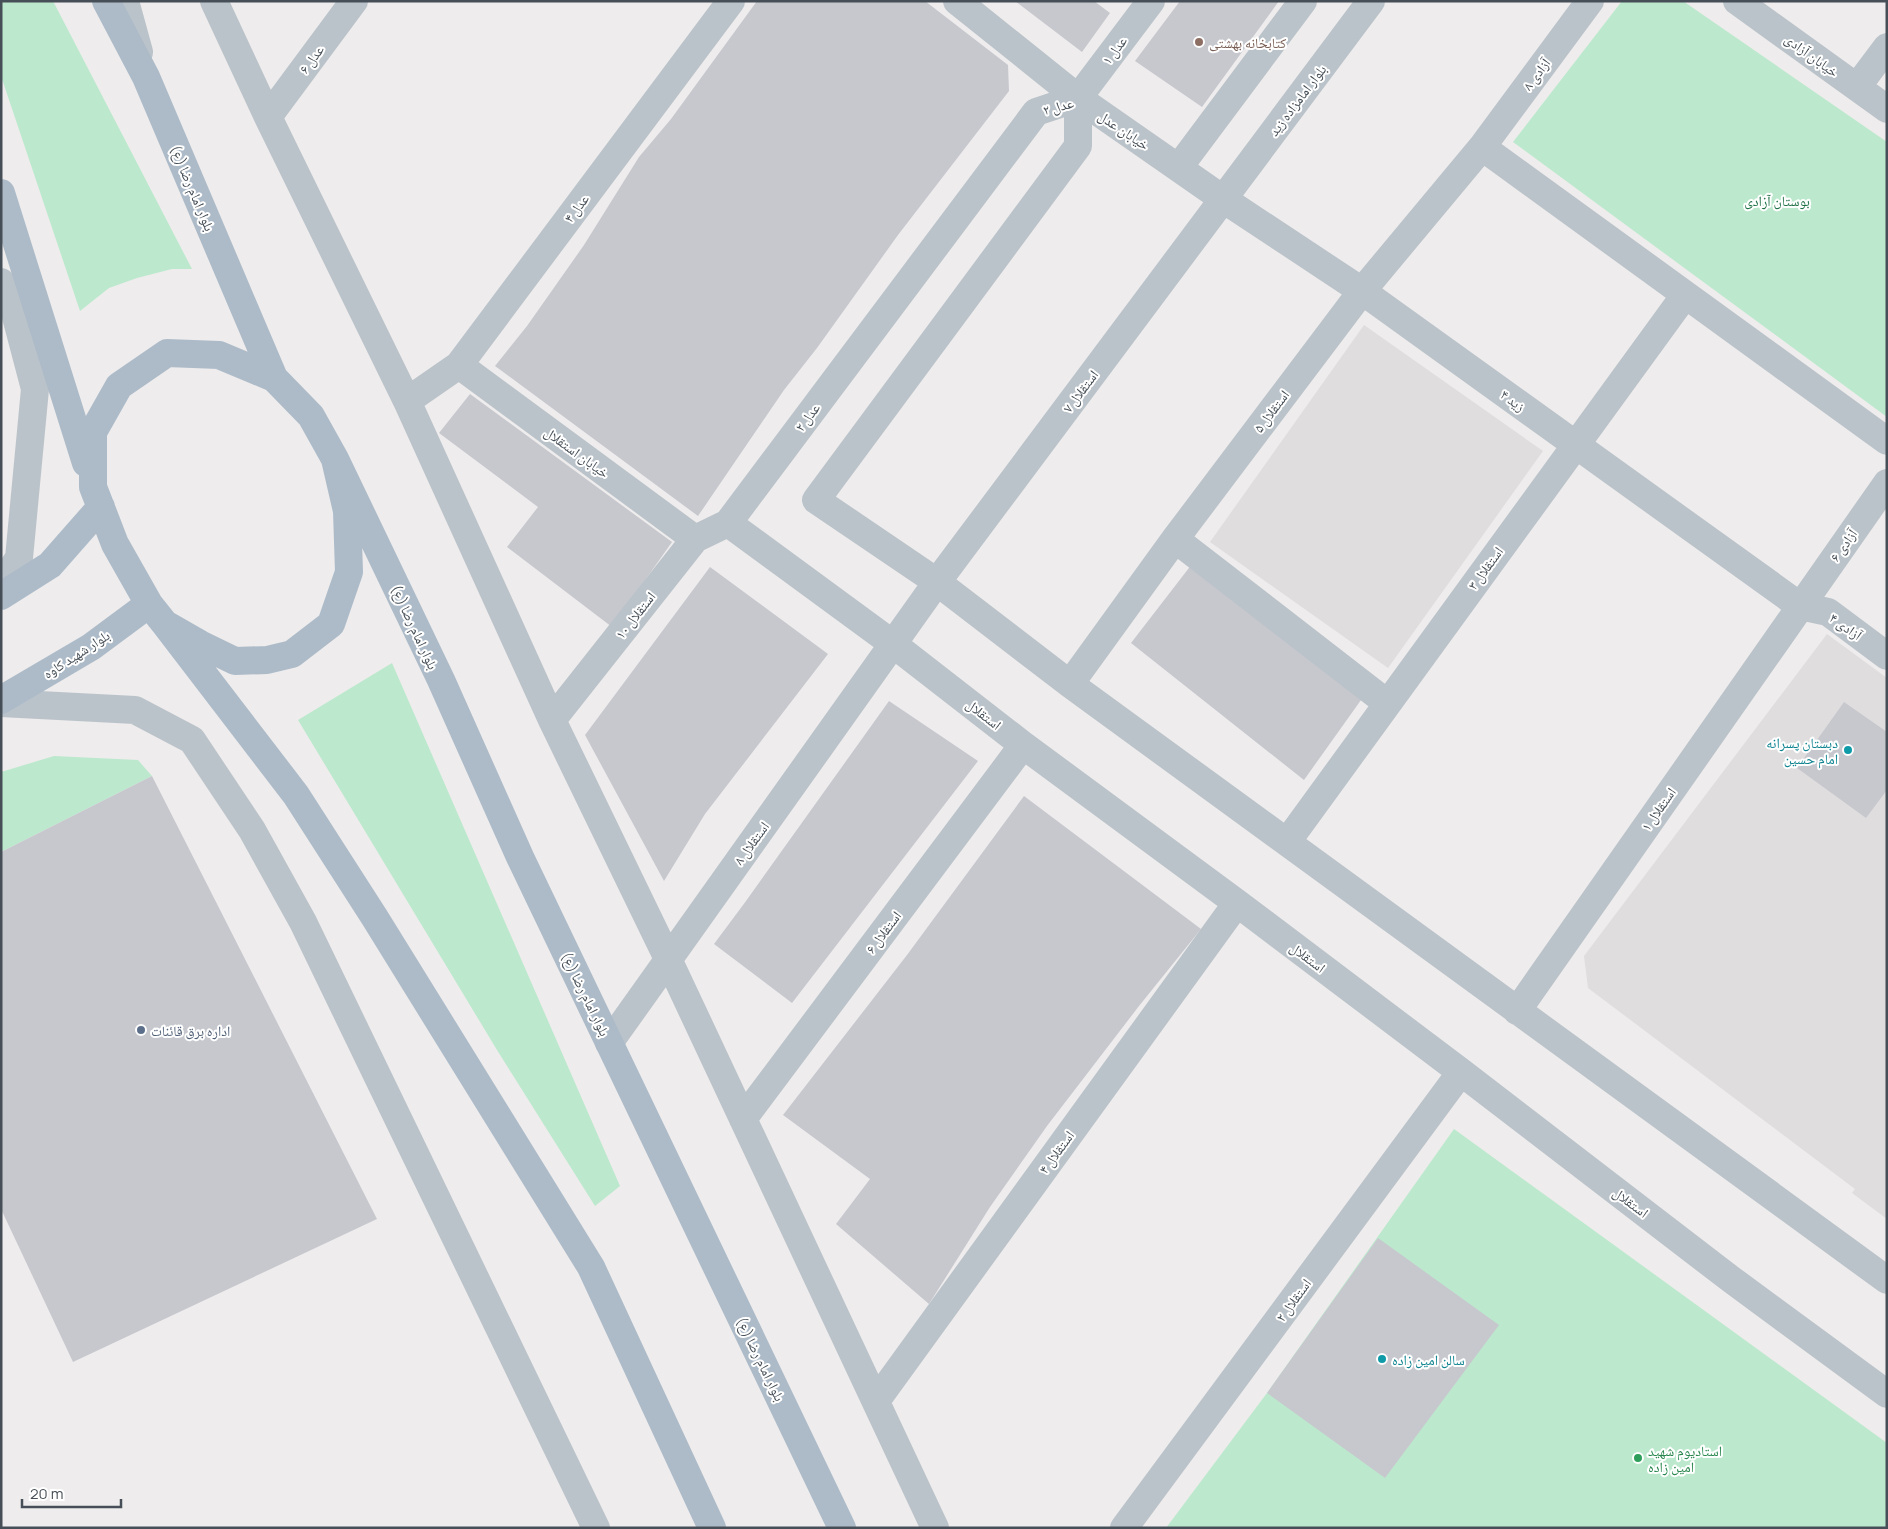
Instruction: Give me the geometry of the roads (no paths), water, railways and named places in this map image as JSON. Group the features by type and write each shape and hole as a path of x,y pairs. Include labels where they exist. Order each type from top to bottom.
{"main road":[{"name":"بلوار امام رضا (ع)","path":"106,1 146,77 274,378"},
{"path":"1,193 97,497 115,544 157,614 296,795 380,926 590,1267 712,1528"},
{"path":"1,596 50,565 97,497 93,432 119,386 167,354 219,355 274,378 311,416 335,458 348,511 349,572 331,624 292,654 266,660 235,661 200,644 157,614"},
{"name":"بلوار امام رضا (ع)","path":"335,458 441,680 520,857 842,1528"},
{"name":"بلوار شهید کاوه","path":"1,702 91,647 157,614"}],"street":[{"path":"125,1 146,77"},
{"path":"214,1 268,117 407,401 552,720 668,959 935,1528"},
{"name":"عدل ۶","path":"268,117 354,1"},
{"name":"عدل ۴","path":"407,401 459,365 731,1"},
{"name":"خیابان عدل","path":"957,1 1078,98 1223,199"},
{"name":"عدل ۱","path":"1078,98 1151,1"},
{"path":"1179,167 1303,1"},
{"name":"بلوار امامزاده زید","path":"1223,199 1371,1"},
{"name":"آزادی ۸","path":"1482,147 1590,1"},
{"name":"خیابان آزادی","path":"1737,1 1887,109"},
{"path":"1857,87 1887,47"},
{"name":"عدل ۲","path":"728,523 1036,112 1078,98 1078,146 816,500 937,582"},
{"path":"1482,147 1887,441"},
{"name":"استقلال ۵","path":"1070,684 1175,539 1362,291 1482,147"},
{"name":"زید ۴","path":"1223,199 1362,291 1800,606"},
{"name":"استقلال ۷","path":"893,644 937,582 1223,199"},
{"path":"1,282 15,313 35,389 19,558 1,585"},
{"name":"استقلال ۳","path":"1287,842 1685,295"},
{"name":"خیابان استقلال","path":"459,365 695,539"},
{"name":"آزادی ۶","path":"1800,606 1887,483"},
{"name":"استقلال ۱۰","path":"552,720 695,539 728,523"},
{"name":"استقلال","path":"728,523 893,644 1024,745 1461,1072 1732,1280 1887,1394"},
{"path":"1175,539 1387,703"},
{"path":"937,582 1070,684 1887,1280"},
{"name":"آزادی ۴","path":"1800,606 1828,612 1887,656"},
{"name":"استقلال ۱","path":"1517,1011 1800,606"},
{"name":"استقلال ۸","path":"609,1043 893,644"},
{"path":"1,702 135,710 192,740 252,830 303,922 596,1528"},
{"name":"استقلال ۶","path":"743,1119 1024,745"},
{"name":"استقلال ۴","path":"876,1401 1237,903"},
{"name":"استقلال ۲","path":"1124,1528 1461,1072"}],"place":[{"name":"کتابخانه بهشتی","path":"1199,42"},
{"name":"دبستان پسرانه امام حسین","path":"1848,750"},
{"name":"اداره برق قائنات","path":"141,1030"},
{"name":"سالن امین زاده","path":"1382,1359"},
{"name":"استادیوم شهید امین زاده","path":"1638,1458"}],"park label":[{"name":"بوستان آزادی","path":"1777,200"}]}
